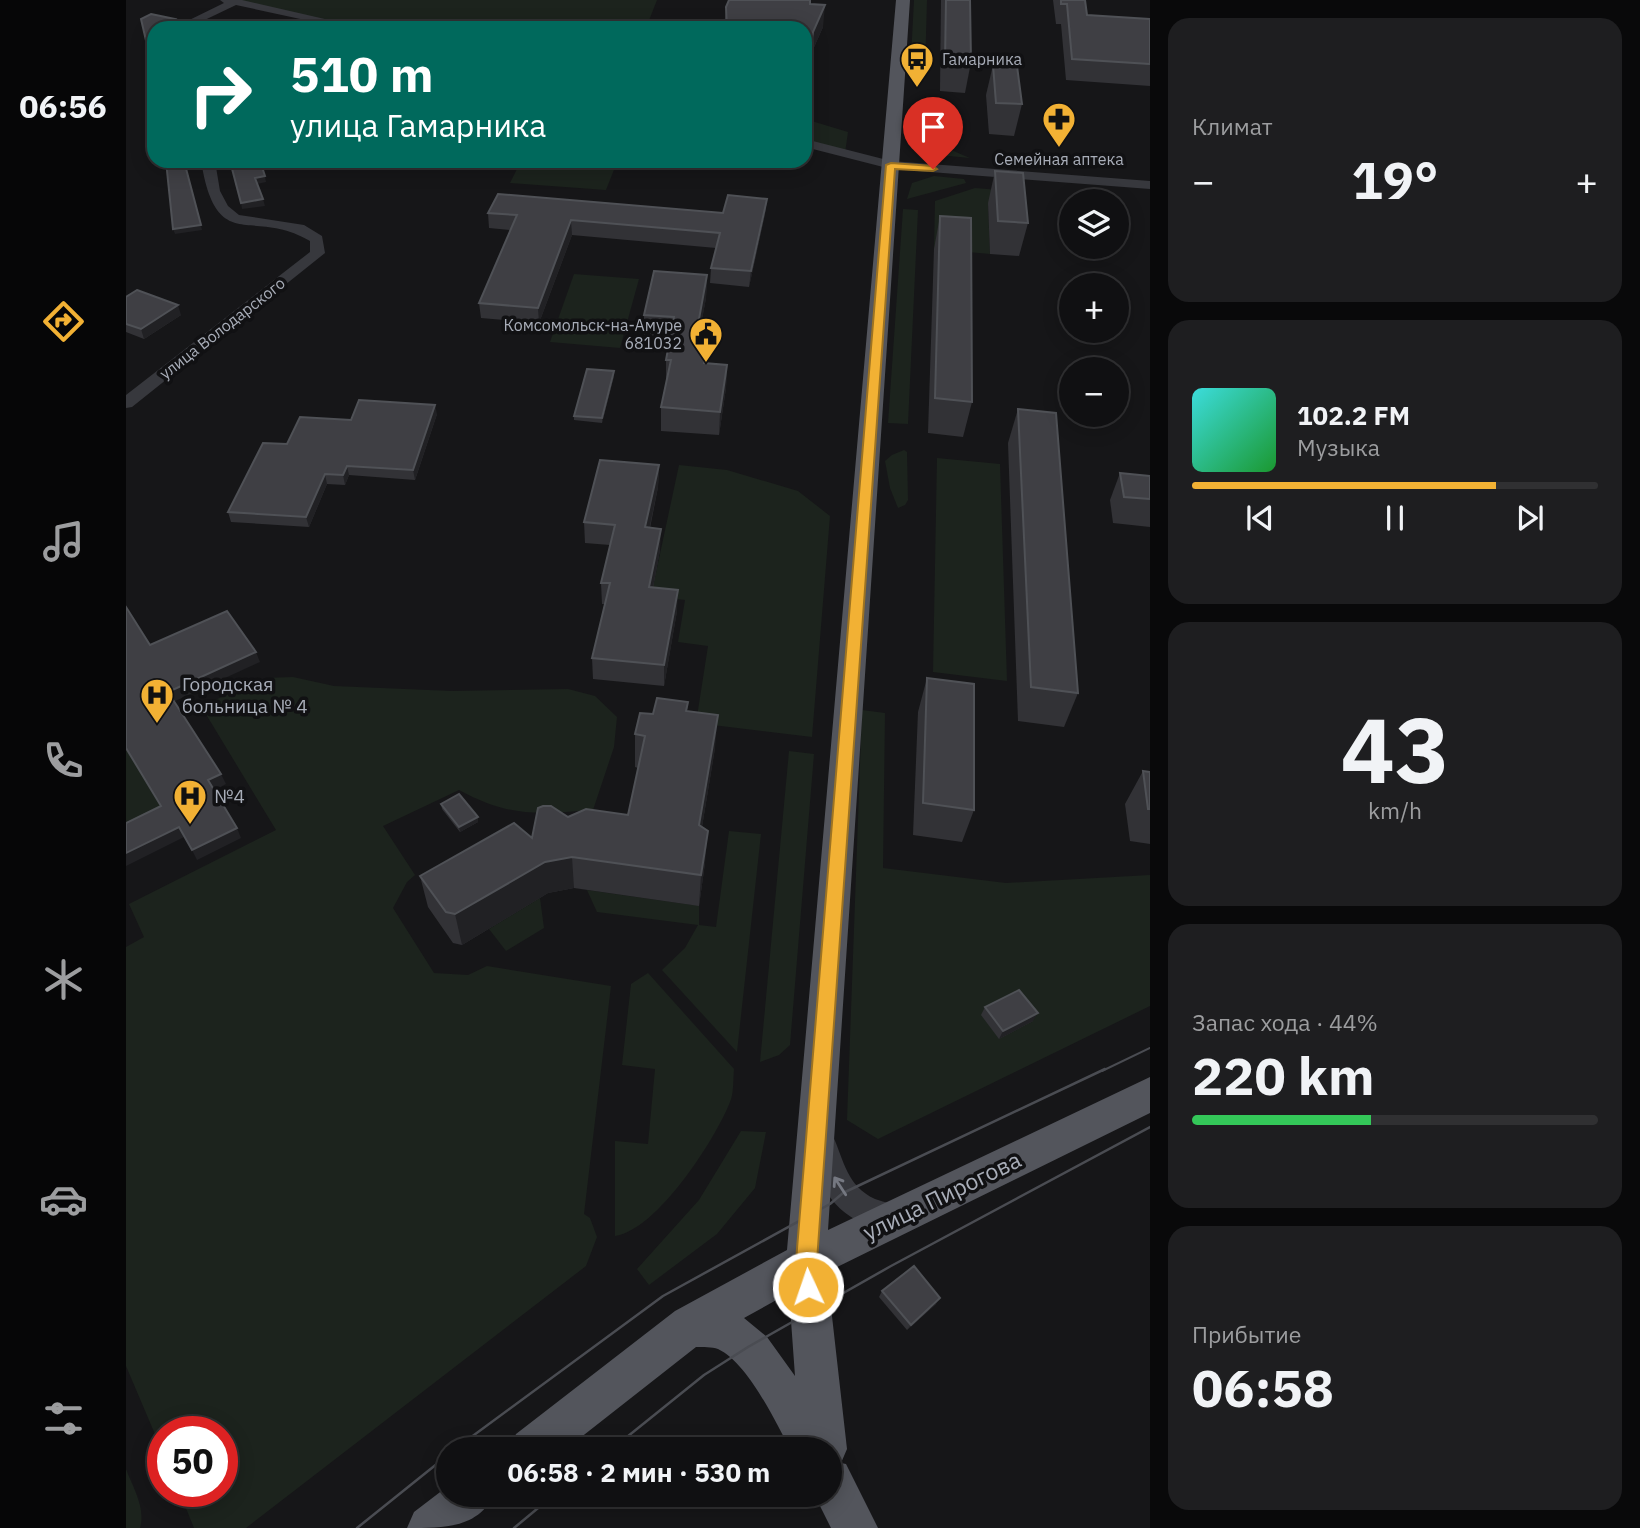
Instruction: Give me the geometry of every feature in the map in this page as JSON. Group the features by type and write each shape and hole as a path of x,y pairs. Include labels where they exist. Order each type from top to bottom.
{"main road":[{"path":"823,1437 806,1261 903,0"},
{"name":"улица Пирогова","path":"546,1437 690,1325 806,1261 1150,1094"},
{"path":"690,1325 727,1331 748,1348 793,1411 807,1437"},
{"path":"430,1528 457,1507"}],"street":[{"path":"192,21 230,1 325,21"},
{"path":"812,145 891,161 1150,185"},
{"path":"891,161 1150,176"},
{"name":"улица Володарского","path":"126,404 318,253 317,239 303,227 237,222 224,213 209,168"},
{"path":"817,1113 827,1164 843,1193 870,1215 896,1219"}],"shaded area":[{"path":"226,0 657,0 649,21 325,21"},
{"path":"914,0 927,0 925,70 911,57"},
{"path":"812,121 848,132 845,153 812,145"},
{"path":"911,132 970,158 928,154 915,147"},
{"path":"518,168 615,168 606,190 510,183"},
{"path":"934,176 964,179 966,183 907,199 912,183"},
{"path":"975,188 1025,192 1027,211 988,203 990,254 934,249 935,201"},
{"path":"903,209 918,210 908,424 888,423"},
{"path":"574,274 639,279 620,348 550,342"},
{"path":"904,450 907,452 908,500 898,508 890,488 885,461"},
{"path":"937,458 1000,464 1007,681 933,672"},
{"path":"679,465 727,470 798,491 830,516 812,737 696,723 708,646 678,642 685,600 651,596"},
{"path":"293,677 334,686 452,691 568,689 595,696 617,717 614,747 593,810 540,813 509,810 459,790 383,826 415,875 407,882 393,908 434,973 468,975 487,966 611,986 584,1214 590,1218 597,1237 586,1266 246,1528 194,1528 185,1507 238,1507 238,1416 147,1416 126,1366 126,947 144,937 129,904 276,830 201,706 266,678"},
{"path":"862,710 885,713 883,868 1006,883 1150,875 1150,1006 878,1139 847,1120"},
{"path":"126,749 165,814 126,836"},
{"path":"789,751 814,754 790,1045 779,1055 760,1062"},
{"path":"729,831 761,834 737,1052 662,970 685,948 698,925 597,912 587,890 693,905 699,901 699,925 716,927"},
{"path":"540,898 544,928 506,951 489,929"},
{"path":"648,973 734,1069 733,1090 712,1138 683,1181 649,1218 631,1230 615,1236 615,1141 648,1144 655,1069 622,1065 631,984"},
{"path":"741,1131 766,1132 755,1188 717,1234 649,1285 637,1269 699,1200"},
{"path":"126,1469 140,1506 140,1528 126,1528"}],"building":[{"path":"729,0 810,0 810,4 825,5 812,39 812,21 727,21 726,7"},
{"path":"946,0 970,0 971,62 945,61"},
{"path":"1061,0 1085,0 1087,15 1150,19 1150,64 1072,59 1067,4 1061,4"},
{"path":"151,14 175,19 147,21 147,45 141,19"},
{"path":"993,65 1017,66 1022,104 996,103"},
{"path":"167,168 186,168 201,225 173,229"},
{"path":"232,168 262,168 265,176 255,178 263,199 241,203"},
{"path":"995,171 1023,173 1028,223 998,221"},
{"path":"498,194 723,213 728,195 767,199 751,271 711,268 720,233 571,220 538,308 479,303 517,215 488,213"},
{"path":"940,216 971,218 972,402 935,398"},
{"path":"654,271 707,275 699,319 711,320 704,363 727,365 720,412 661,407 671,360 666,360 674,317 644,315"},
{"path":"137,290 178,305 141,329 126,324 126,297"},
{"path":"587,369 614,371 602,418 574,416"},
{"path":"359,400 435,405 413,470 347,466 343,475 325,474 306,517 228,512 263,443 287,444 300,417 351,420"},
{"path":"1018,409 1056,413 1078,693 1031,687"},
{"path":"600,460 659,465 645,527 661,529 649,587 678,590 664,665 592,658 610,583 601,583 615,525 584,522"},
{"path":"1120,473 1150,476 1150,499 1124,497"},
{"name":"Городская больница № 4","path":"126,607 150,645 227,611 256,652 168,692 221,774 208,780 237,828 192,850 179,827 126,853 126,823 161,806 126,748"},
{"path":"927,678 974,684 974,810 923,803"},
{"path":"657,698 688,702 686,711 718,715 699,825 708,831 701,875 572,857 545,862 455,914 446,912 420,876 514,823 532,838 538,808 551,806 568,817 586,809 628,815 645,736 635,734 640,713 653,714"},
{"path":"1143,771 1150,772 1150,809 1148,809"},
{"path":"459,794 478,817 459,827 441,804"},
{"path":"1019,990 1038,1013 1003,1031 985,1007"},
{"path":"914,1266 940,1298 911,1325 882,1291"}],"tram line":[{"path":"1102,1071 1150,1048"},
{"path":"471,1437 663,1296 830,1204 843,1193 1105,1069"},
{"path":"627,1437 704,1375 748,1347 891,1266 1150,1127"},
{"path":"357,1528 436,1465"},
{"path":"514,1528 539,1507"}],"place":[{"name":"Гамарника","path":"917,89"},
{"name":"Семейная аптека","path":"1059,149"},
{"name":"Комсомольск-на-Амуре 681032","path":"706,364"},
{"name":"Городская больница № 4","path":"157,725"},
{"name":"№4","path":"190,826"}],"route":[{"path":"808,1287 806,1261 818,1096 891,165 933,169"}]}
